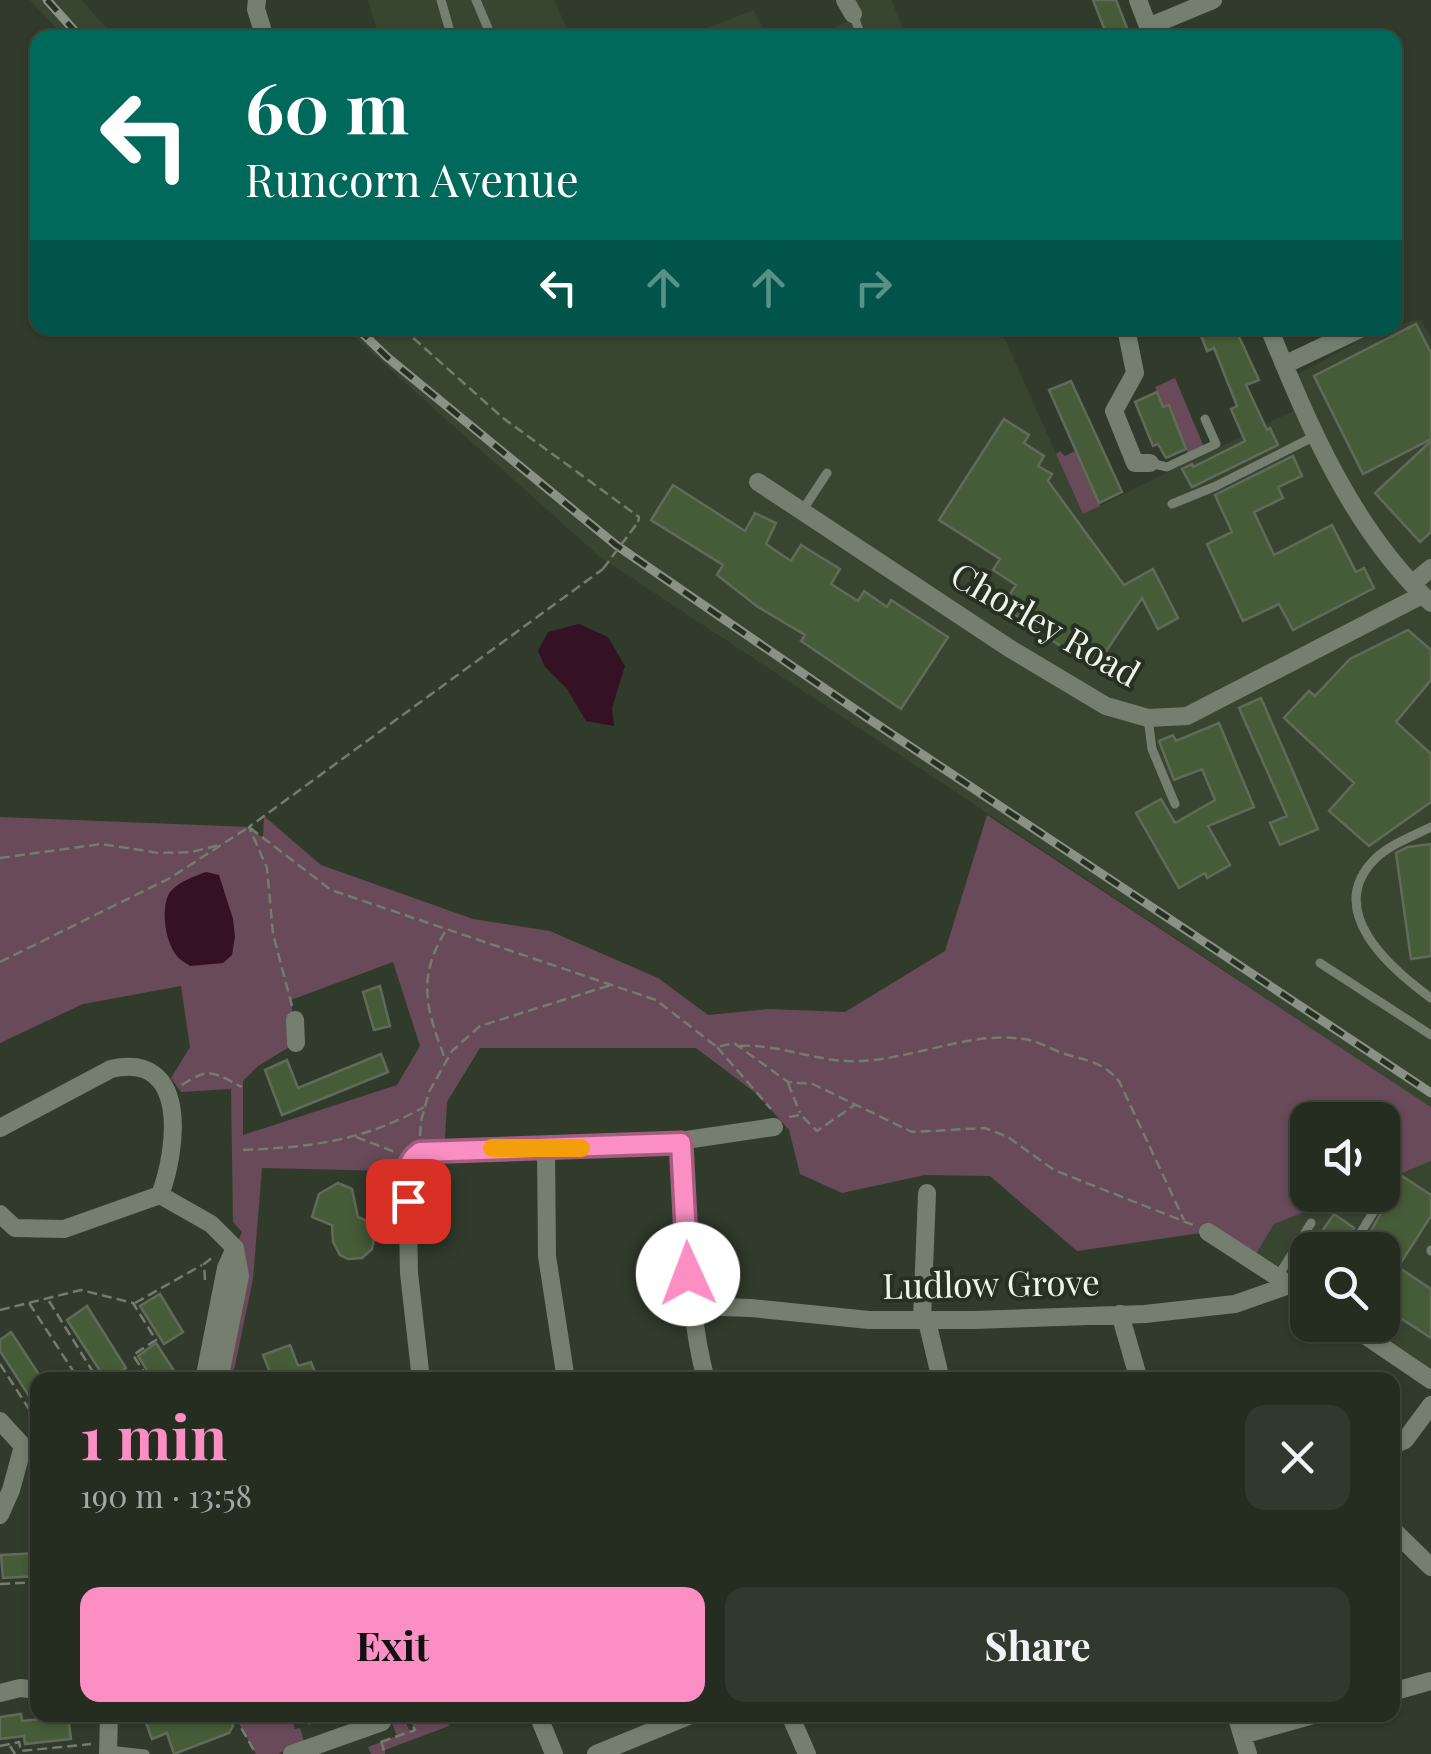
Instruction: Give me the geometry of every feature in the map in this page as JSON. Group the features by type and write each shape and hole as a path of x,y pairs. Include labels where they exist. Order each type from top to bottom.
{"street":[{"path":"257,0 263,30"},
{"path":"1138,0 1149,30"},
{"path":"1154,30 1213,0"},
{"path":"1128,335 1136,373 1114,412 1136,467"},
{"path":"1272,335 1315,436 1350,502 1422,594"},
{"path":"1287,371 1350,335"},
{"name":"Chorley Road","path":"758,482 1008,648 1106,706 1148,718 1187,716 1422,594 1431,568"},
{"path":"295,1020 296,1043"},
{"path":"0,1128 111,1069 126,1065 144,1069 166,1090 176,1137 160,1195"},
{"path":"421,1372 409,1273 407,1168 415,1156 681,1143 775,1119"},
{"path":"681,1143 692,1306 704,1372"},
{"path":"546,1149 546,1256 565,1372"},
{"path":"926,1192 924,1321 939,1372"},
{"path":"0,1214 7,1234 64,1229 160,1195 210,1224 235,1248 240,1276 221,1372"},
{"path":"1208,1232 1290,1286"},
{"path":"206,1372 226,1268 235,1248"},
{"name":"Ludlow Grove","path":"692,1306 869,1320 1120,1314 1235,1304 1283,1281"},
{"path":"1120,1314 1137,1372"},
{"path":"1375,1342 1431,1380"},
{"path":"1400,1442 1431,1405"},
{"path":"0,1421 30,1448 0,1515"},
{"path":"1400,1537 1431,1566"},
{"path":"1400,1690 1431,1681"},
{"path":"0,1693 30,1689"},
{"path":"108,1749 109,1722"},
{"path":"541,1722 554,1754"},
{"path":"596,1754 673,1722"},
{"path":"793,1722 807,1754"},
{"path":"1238,1722 1248,1754"},
{"path":"1242,1735 1288,1722"},
{"path":"292,1754 382,1729"}],"lane":[{"path":"441,0 449,30"},
{"path":"476,0 489,30"},
{"path":"1136,467 1167,467 1216,444 1206,419"},
{"path":"1172,504 1315,436"},
{"path":"802,511 828,473"},
{"path":"1148,718 1152,749 1175,804"},
{"path":"1431,827 1374,860 1363,877 1358,910 1361,926 1372,946 1431,998"},
{"path":"1320,963 1431,1035"},
{"path":"1283,1281 1311,1224"},
{"path":"108,1749 145,1754"}],"path":[{"path":"0,962 170,878 249,827 603,569 638,522 639,517 504,418 410,335"},
{"path":"249,827 332,890 656,1000 717,1047 775,1119 801,1115"},
{"path":"249,827 266,868 273,934 295,1020"},
{"path":"0,858 10,860 102,844 159,852 191,852 221,845"},
{"path":"446,930 428,963 426,987 431,1023 446,1061"},
{"path":"356,1136 415,1156 429,1092 452,1051 480,1026 613,984"},
{"path":"738,1046 760,1045 848,1062 992,1039 1030,1040 1106,1066 1119,1081 1186,1222"},
{"path":"717,1047 734,1043 788,1082 813,1084 912,1132 985,1128 1008,1137 1054,1170 1208,1232"},
{"path":"166,1090 202,1072 211,1072 242,1088"},
{"path":"788,1082 801,1115 817,1131 857,1103"},
{"path":"244,1150 302,1148 356,1136 388,1127 425,1106"},
{"path":"0,1310 81,1290 134,1303 204,1264"},
{"path":"47,1298 93,1372"},
{"path":"29,1303 74,1372"},
{"path":"134,1303 156,1340 133,1355 144,1372"},
{"path":"0,1364 30,1411"},
{"path":"0,1584 30,1582"},
{"path":"238,1722 256,1754"},
{"path":"382,1729 415,1730 412,1724 418,1722"},
{"path":"0,1746 19,1742 21,1751 40,1752 108,1749"},
{"path":"9,1744 15,1754"}],"shaded area":[{"path":"30,0 81,0 109,30 58,30"},
{"path":"368,0 554,0 568,30 377,30"},
{"path":"852,0 891,0 904,30 829,30 859,16"},
{"path":"754,10 763,30 702,30"},
{"path":"1420,319 1431,337 1431,1107 599,556 352,335 1003,335 1083,514 1301,407 1290,378 1370,335 1402,335 1402,324"},
{"path":"1175,378 1204,447 1188,454 1167,415 1173,412 1170,405 1163,407 1155,387"},
{"path":"1077,450 1100,506 1083,514 1056,454 1060,451 1065,456"},
{"path":"579,624 608,637 625,666 612,708 614,726 586,721 567,689 545,667 538,651 548,632"},
{"path":"987,815 1431,1107 1431,1161 1400,1174 1400,1102 1290,1102 1290,1212 1304,1212 1274,1224 1252,1261 1208,1232 1077,1251 990,1176 925,1175 842,1193 800,1174 789,1130 757,1094 696,1048 480,1048 447,1102 445,1139 415,1148 391,1171 262,1168 253,1279 234,1372 220,1372 235,1248 242,1232 233,1222 231,1089 181,1092 171,1078 190,1047 181,986 83,1004 0,1043 0,817 249,827 263,838 264,816 321,865 473,919 550,931 658,978 708,1015 769,1009 845,1012 945,951","holes":["393,962 420,1046 397,1085 243,1135 243,1081 258,1066 296,1043 291,1000"]},
{"path":"206,872 219,875 233,919 232,955 223,963 190,966 178,957 169,942 165,907 173,888"},
{"path":"1431,1161 1431,1380 1375,1342 1400,1342 1400,1232 1290,1232 1290,1286 1252,1261 1274,1224 1304,1212 1400,1212 1400,1174"},
{"path":"238,1722 292,1722 295,1729 300,1728 304,1741 278,1754 256,1754"},
{"path":"392,1722 406,1722 410,1732 414,1730 412,1724 418,1722 448,1722 449,1726 385,1750 385,1754 371,1754 368,1747 397,1736"}],"building":[{"path":"1093,0 1116,0 1128,30 1105,30"},
{"path":"1416,324 1431,353 1431,439 1363,474 1314,376 1394,335 1402,335 1402,331"},
{"path":"1201,335 1238,335 1259,380 1246,385 1278,445 1192,487 1182,469 1245,441 1231,409 1237,406 1214,348 1207,351"},
{"path":"1071,381 1122,492 1099,503 1049,390"},
{"path":"1157,392 1163,407 1169,405 1186,449 1166,458 1158,444 1153,446 1135,402"},
{"path":"1004,419 1029,435 1024,443 1044,456 1038,466 1052,474 1048,481 1124,585 1153,569 1178,618 1158,629 1142,598 1094,669 1002,606 1016,585 993,570 1000,559 939,520"},
{"path":"1431,441 1431,532 1420,542 1375,493"},
{"path":"1293,456 1302,476 1278,487 1283,498 1254,512 1274,555 1332,525 1356,572 1364,568 1374,588 1293,630 1279,604 1243,621 1207,544 1232,532 1215,495"},
{"path":"673,485 745,531 755,513 776,523 766,544 791,561 801,545 840,569 831,584 858,601 864,591 887,607 891,600 948,637 901,709 801,641 805,635 758,607 717,575 723,565 651,520"},
{"path":"1408,630 1431,650 1431,680 1396,722 1431,754 1431,802 1369,846 1329,811 1354,783 1284,718 1309,691 1315,696 1350,659"},
{"path":"1261,698 1318,829 1280,845 1270,823 1287,816 1239,708"},
{"path":"1219,723 1254,807 1208,826 1230,865 1179,888 1136,813 1161,799 1175,823 1215,800 1202,769 1174,780 1159,741 1173,735 1176,741"},
{"path":"1431,844 1431,956 1411,959 1396,853"},
{"path":"380,986 390,1026 374,1030 363,992"},
{"path":"381,1054 388,1072 282,1115 265,1070 287,1060 298,1088"},
{"path":"1402,1176 1431,1195 1431,1216 1400,1264 1400,1232 1370,1232 1382,1212 1400,1212"},
{"path":"338,1183 352,1189 358,1217 365,1220 375,1235 372,1249 362,1258 340,1255 333,1242 332,1225 312,1217 319,1194"},
{"path":"1334,1214 1354,1228 1352,1232 1322,1232"},
{"path":"1400,1268 1431,1289 1431,1338 1400,1318"},
{"path":"160,1294 183,1332 164,1344 140,1306"},
{"path":"87,1306 126,1368 101,1372 67,1320"},
{"path":"11,1332 37,1372 30,1372 30,1398 0,1351 0,1340"},
{"path":"156,1343 175,1372 148,1372 138,1356"},
{"path":"290,1345 298,1366 311,1362 315,1372 270,1372 263,1355"},
{"path":"30,1553 30,1576 3,1578 1,1555"},
{"path":"21,1714 22,1721 69,1722 71,1739 25,1744 24,1736 0,1739 0,1717"},
{"path":"146,1722 232,1722 233,1726 229,1733 174,1754 167,1733 152,1739"}],"railway":[{"path":"47,0 74,30"},
{"path":"364,335 616,545 869,719 1431,1093"}],"slow traffic":[{"path":"492,1148 581,1148"}],"route":[{"path":"408,1201 407,1168 410,1159 420,1152 681,1143 688,1274"}]}
